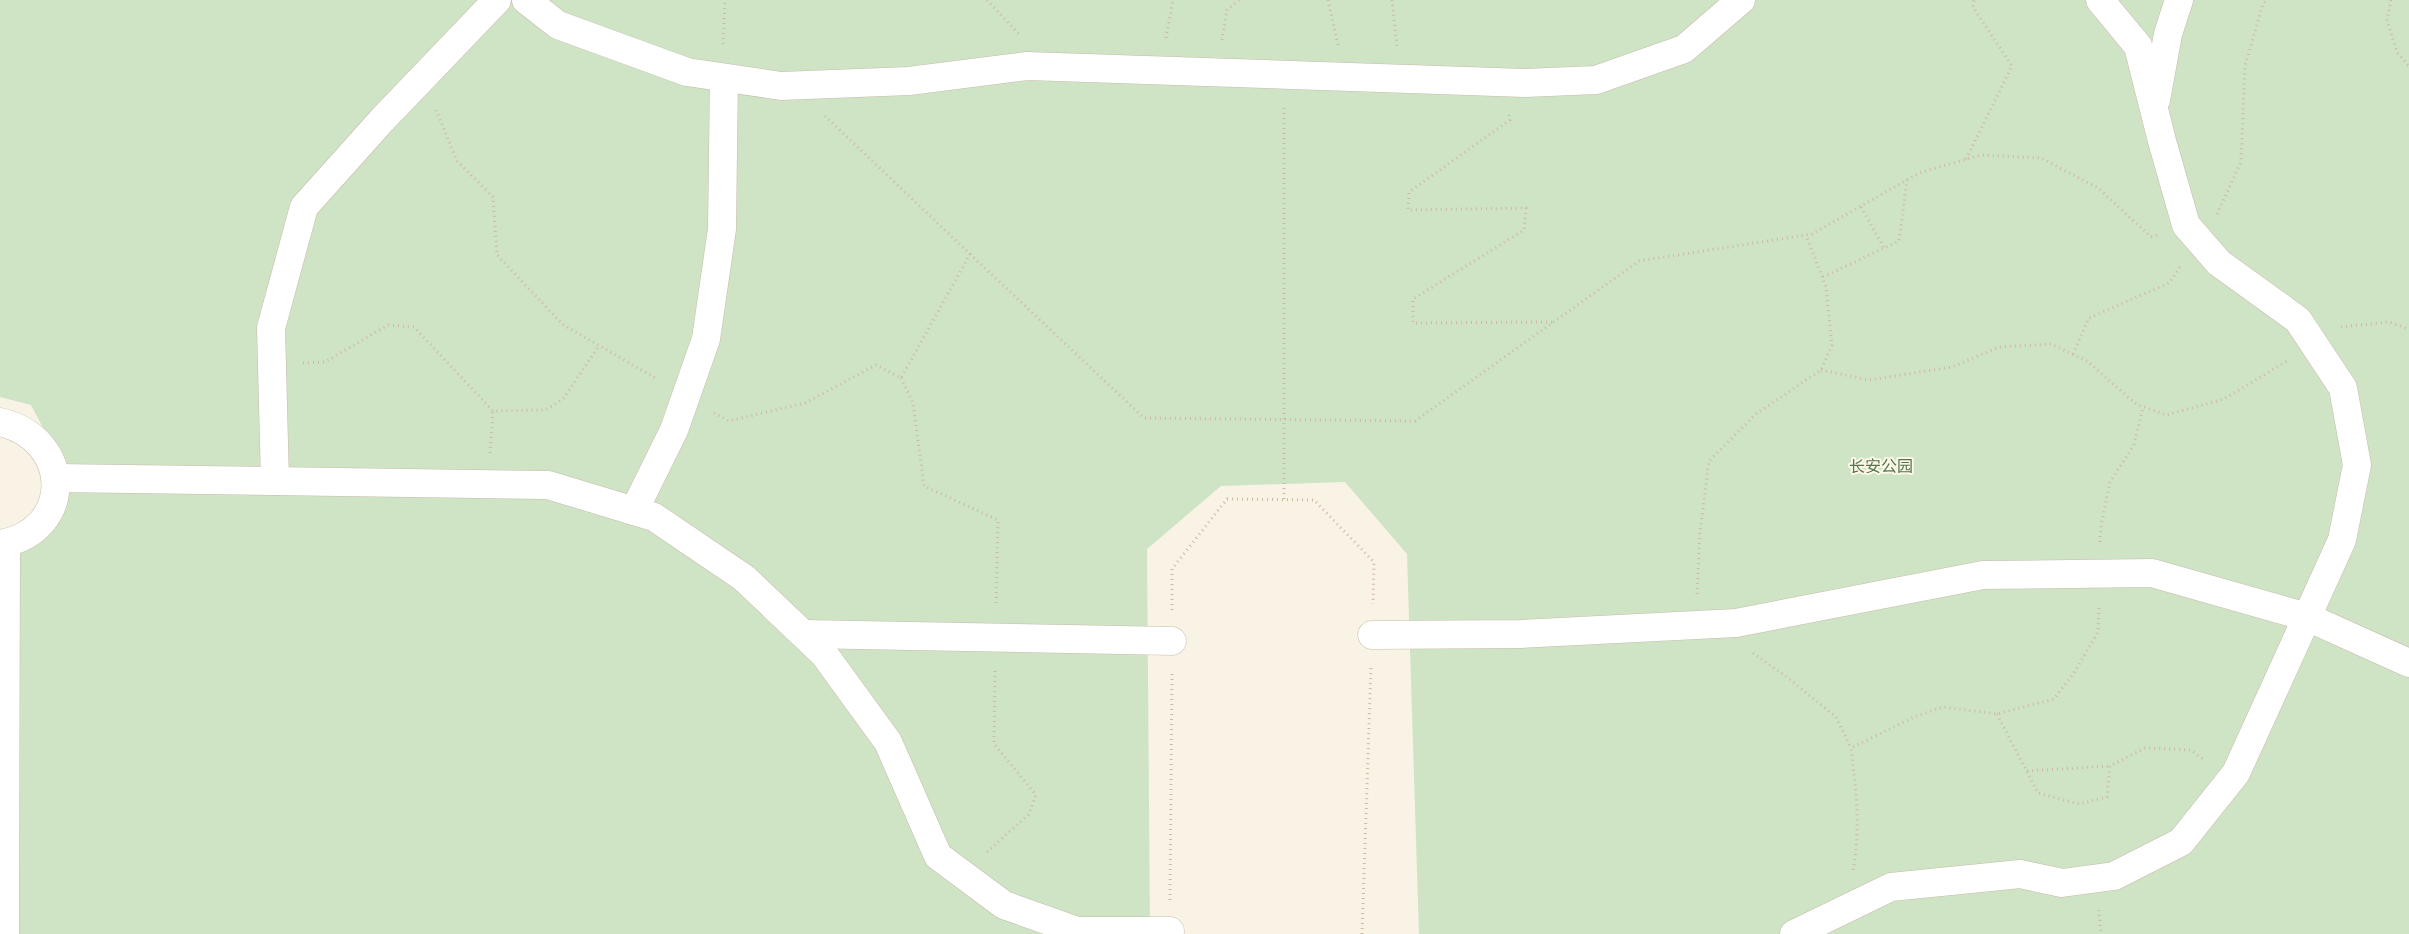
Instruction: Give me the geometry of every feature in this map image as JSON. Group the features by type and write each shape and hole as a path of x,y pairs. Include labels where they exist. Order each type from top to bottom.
{"lane":[{"path":"275,481 271,328 304,207 382,120 497,0"},
{"path":"526,0 558,25 687,72 793,86 909,81 1027,66 1505,82 1596,80 1684,49 1741,0"},
{"path":"1794,934 1892,887 2020,874 2062,883 2114,876 2181,842 2236,774 2342,540 2357,465 2343,388 2298,320 2219,264 2193,232 2154,111 2138,46 2100,0"},
{"path":"2154,111 2168,34 2179,0"},
{"path":"634,512 674,430 706,340 722,229 724,78"},
{"path":"0,422 21,428 38,440 50,458 56,478 54,499 46,517 33,531 16,541 3,544 2,837 5,934"},
{"path":"56,478 548,485 654,517 744,578 824,654 888,742 938,856 1004,905 1077,931 1170,931"},
{"path":"1372,636 1521,634 1736,623 1983,575 2152,574 2307,617 2409,664"},
{"path":"804,634 1172,641"}],"path":[{"path":"724,78 723,16 725,0"},
{"path":"1159,70 1173,0"},
{"path":"1216,73 1227,10 1239,0"},
{"path":"1328,0 1337,34 1340,77"},
{"path":"1392,0 1399,79"},
{"path":"1966,159 2012,66 1973,7 1974,0"},
{"path":"2073,354 2089,318 2169,283 2193,232 2217,214 2241,162 2246,66 2264,4 2267,0"},
{"path":"2391,0 2386,20 2397,52 2409,67"},
{"path":"1284,74 1284,500"},
{"path":"1505,82 1510,120 1410,192 1408,210 1526,208 1524,230 1413,299 1413,322 1554,322"},
{"path":"970,254 1144,418 1415,421 1639,261 1806,235 1861,207 1919,173 1981,155 2041,158 2098,188 2151,237 2193,232"},
{"path":"1823,278 1899,241 1907,180"},
{"path":"1861,207 1884,248"},
{"path":"1806,235 1826,287 1832,345 1821,370 1756,414 1709,460 1700,532 1704,625 1788,678 1836,717 1851,748 1858,804 1858,845 1849,889 1841,911"},
{"path":"1821,370 1869,380 1952,367 1999,347 2051,344 2087,360 2136,404 2166,415 2224,399 2342,326 2389,322 2409,329"},
{"path":"272,364 324,362 388,326 414,327 493,411 545,410 563,399 599,346"},
{"path":"1851,748 1914,717 1944,707 1997,714 2054,699 2074,673 2098,632 2100,526 2110,482 2134,445 2143,407"},
{"path":"487,484 493,411"},
{"path":"1170,931 1172,569 1227,499 1314,500 1374,562 1362,934"},
{"path":"1997,714 2038,793 2079,804 2107,798 2110,766"},
{"path":"2027,770 2110,766 2145,748 2190,750 2231,780"}],"green space":[{"name":"长安公园","path":"0,0 2409,0 2409,934 1419,934 1407,554 1345,482 1221,486 1147,549 1150,934 3,934 1,551 51,504 52,445 31,405 0,397"}]}
